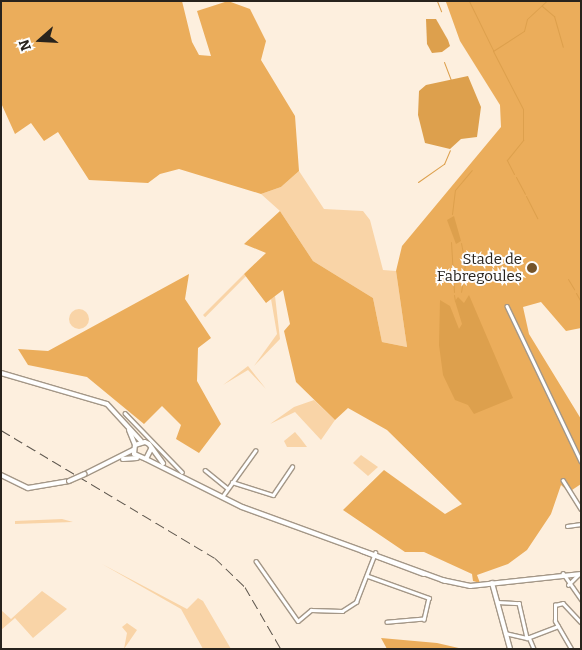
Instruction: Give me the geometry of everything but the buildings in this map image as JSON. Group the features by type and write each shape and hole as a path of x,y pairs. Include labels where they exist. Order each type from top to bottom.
{"main road":[{"path":"1,373 100,401 125,421 142,442 150,447 166,466"},
{"path":"125,421 137,458"},
{"path":"1,475 28,488 69,481 121,459 142,442"},
{"path":"146,459 150,447"},
{"path":"121,459 146,459 166,466 221,498 444,580 470,586 544,574 580,574"},
{"path":"492,583 510,649"}],"street":[{"path":"507,306 581,461"},
{"path":"125,413 154,440 182,472"},
{"path":"150,447 154,440"},
{"path":"221,498 255,451"},
{"path":"232,482 273,495 292,467"},
{"path":"205,470 228,488"},
{"path":"563,480 581,509"},
{"path":"566,526 581,524"},
{"path":"256,561 298,621 312,610 348,608 360,596 374,555"},
{"path":"563,573 568,585 581,599"},
{"path":"568,585 580,574"},
{"path":"367,576 428,598 424,619 387,622"},
{"path":"497,602 519,603 528,637 534,649"},
{"path":"570,649 558,626 554,610 560,603 581,622"},
{"path":"505,633 528,637 558,626"}],"shaded area":[{"path":"1,1 182,1 192,42 199,55 211,56 197,11 228,1 250,9 266,41 261,60 295,116 299,171 281,187 261,194 179,169 160,174 148,183 89,180 58,132 44,141 31,123 15,134 1,103"},
{"path":"581,1 581,328 566,331 541,302 523,307 529,334 581,419 581,484 569,492 561,485 551,514 527,550 508,564 477,575 480,583 473,581 472,574 424,552 405,552 343,510 384,470 445,514 462,504 387,430 348,408 335,420 296,382 284,331 290,324 283,290 266,303 244,274 266,253 244,244 280,211 313,261 373,298 382,342 407,347 396,271 402,246 501,127 500,105 460,41 446,2"},
{"path":"426,19 436,19 448,40 450,46 442,52 432,53 427,44"},
{"path":"468,76 481,107 477,137 461,139 450,149 425,143 418,115 419,91 426,85"},
{"path":"299,171 324,209 363,211 370,220 383,270 396,271 407,347 382,342 373,298 313,261 280,211 261,194 281,187"},
{"path":"454,216 461,241 456,244 447,220"},
{"path":"189,274 185,299 211,338 198,348 197,381 221,424 199,453 176,439 181,425 162,406 144,424 87,377 28,365 18,349 48,351"},
{"path":"244,274 246,276 205,317 203,315"},
{"path":"469,295 513,398 474,414 468,405 455,400 443,375 439,345 440,300 450,306 459,329 462,324 455,301 458,297 464,303"},
{"path":"275,296 280,339 254,366 277,334 271,299"},
{"path":"79,309 86,312 89,319 86,326 79,329 72,326 69,319 72,312"},
{"path":"248,366 266,389 248,370 223,385"},
{"path":"314,400 335,420 321,440 295,412 270,424 294,407"},
{"path":"295,432 307,447 287,447 284,441"},
{"path":"361,455 378,467 368,476 353,463"},
{"path":"62,519 73,522 15,524 15,521"},
{"path":"102,564 187,609 198,598 203,601 231,649 203,649 181,609"},
{"path":"42,591 67,609 33,638 15,618 1,630 1,610 11,619"},
{"path":"127,623 137,630 124,649 127,633 122,627"},
{"path":"381,638 437,643 463,649 387,649"}],"waterway":[{"path":"437,1 441,11"},
{"path":"469,1 493,50"},
{"path":"514,174 507,160 523,140 523,109 493,51 524,31 527,19 546,1"},
{"path":"542,6 554,16 563,47"},
{"path":"444,62 451,80"},
{"path":"418,182 444,164 450,150"},
{"path":"452,214 455,190 472,170"},
{"path":"516,177 525,194"},
{"path":"526,196 537,218"},
{"path":"451,242 454,292"},
{"path":"461,243 465,264 461,292"},
{"path":"568,279 574,289"},
{"path":"576,293 581,302"},
{"path":"454,295 455,301"}],"railway":[{"path":"1,430 215,558 245,587 281,649"}],"place":[{"name":"Stade de Fabregoules","path":"532,268"}]}
